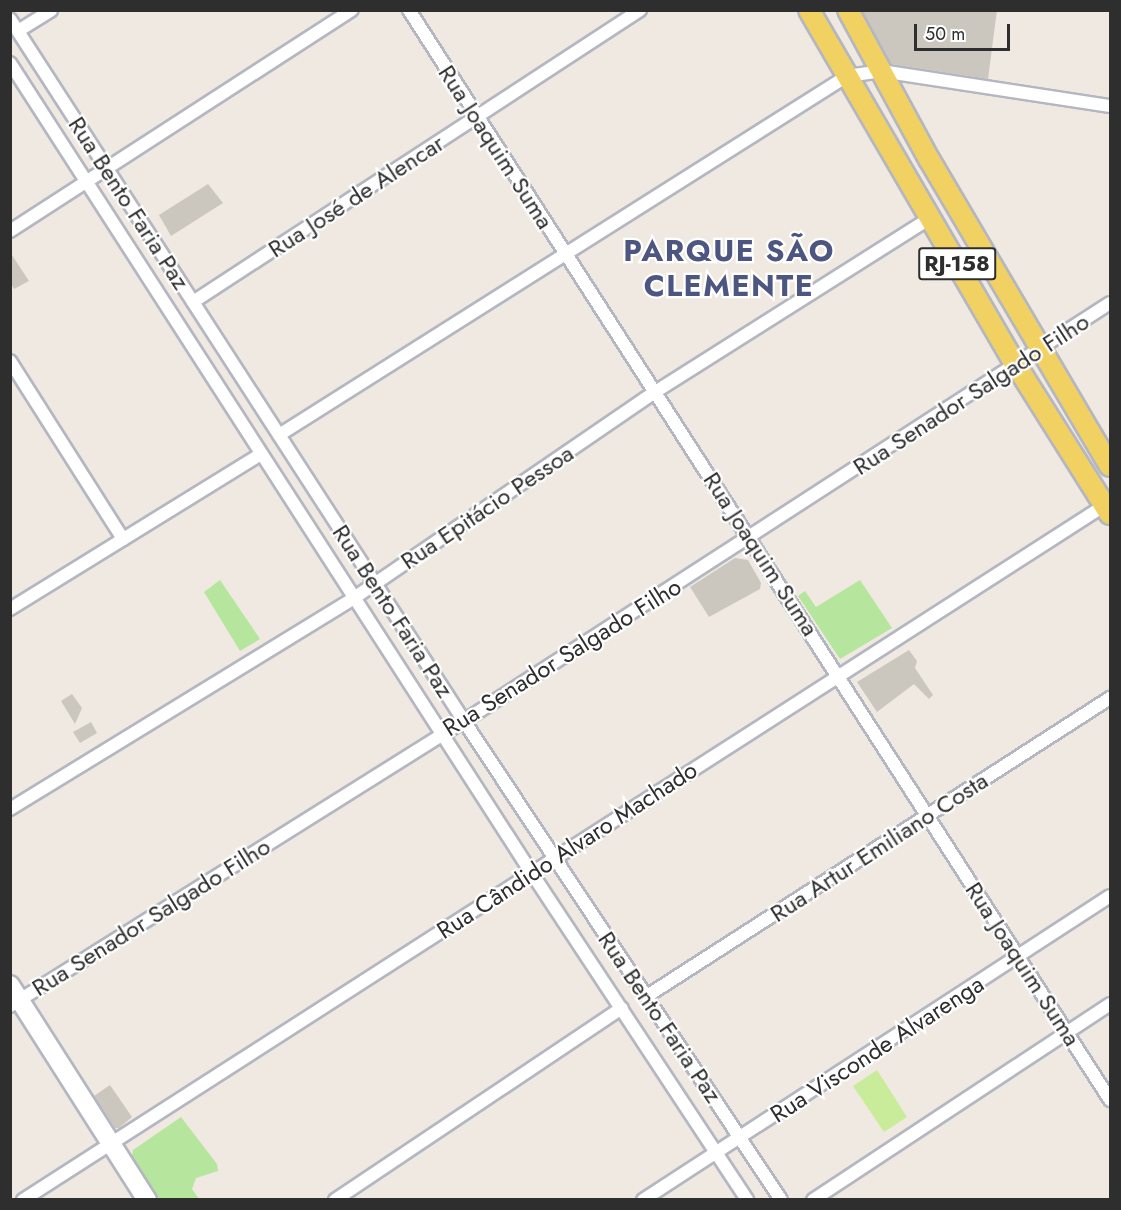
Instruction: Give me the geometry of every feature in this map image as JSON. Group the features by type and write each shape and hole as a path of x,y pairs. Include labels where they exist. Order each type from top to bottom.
{"main road":[{"name":"RJ-158","path":"809,10 1016,366 1108,507"},
{"name":"RJ-158","path":"848,10 1040,351 1110,466"},
{"path":"14,997 147,1200"}],"street":[{"path":"18,31 51,10"},
{"path":"10,231 352,10"},
{"name":"Rua Joaquim Suma","path":"409,10 476,118 751,537 1110,1100"},
{"name":"Rua José de Alencar","path":"193,302 640,10"},
{"name":"Rua Bento Faria Paz","path":"10,19 377,583 464,721 782,1200"},
{"name":"Rua Bento Faria Paz","path":"10,63 89,182 261,454 531,872 747,1200"},
{"path":"279,435 563,252 848,76 881,71 1110,106"},
{"name":"Rua Epitácio Pessoa","path":"10,809 354,598 655,392 929,219"},
{"name":"Rua Senador Salgado Filho","path":"14,997 442,732 464,721 1040,351 1110,303"},
{"path":"10,361 123,539"},
{"path":"10,609 261,454"},
{"name":"Rua Cândido Alvaro Machado","path":"23,1200 531,872 1108,507"},
{"name":"Rua Artur Emiliano Costa","path":"647,996 1110,698"},
{"name":"Rua Visconde Alvarenga","path":"642,1200 741,1138 1110,896"},
{"path":"813,1200 1110,1004"},
{"path":"335,1200 622,1008"}],"green space":[{"path":"220,580 260,639 240,651 204,592"},
{"path":"860,580 892,628 840,659 798,596 805,591 816,607"},
{"path":"877,1070 907,1117 884,1132 853,1086"},
{"path":"181,1117 217,1164 218,1171 196,1178 192,1189 199,1199 159,1199 132,1156 133,1150"}],"building":[{"path":"862,10 997,10 988,79 891,64"},
{"path":"208,184 223,203 171,236 159,215"},
{"path":"10,252 29,281 14,289 10,282"},
{"path":"735,558 748,560 761,583 760,589 709,617 690,587"},
{"path":"909,650 917,661 915,668 933,695 929,699 914,684 877,712 857,682"},
{"path":"72,694 82,708 75,724 61,701"},
{"path":"91,722 97,733 80,743 73,732"},
{"path":"110,1085 132,1117 119,1128 115,1128 94,1096"}],"district":[{"name":"PARQUE SÃO CLEMENTE","path":"729,268"}]}
